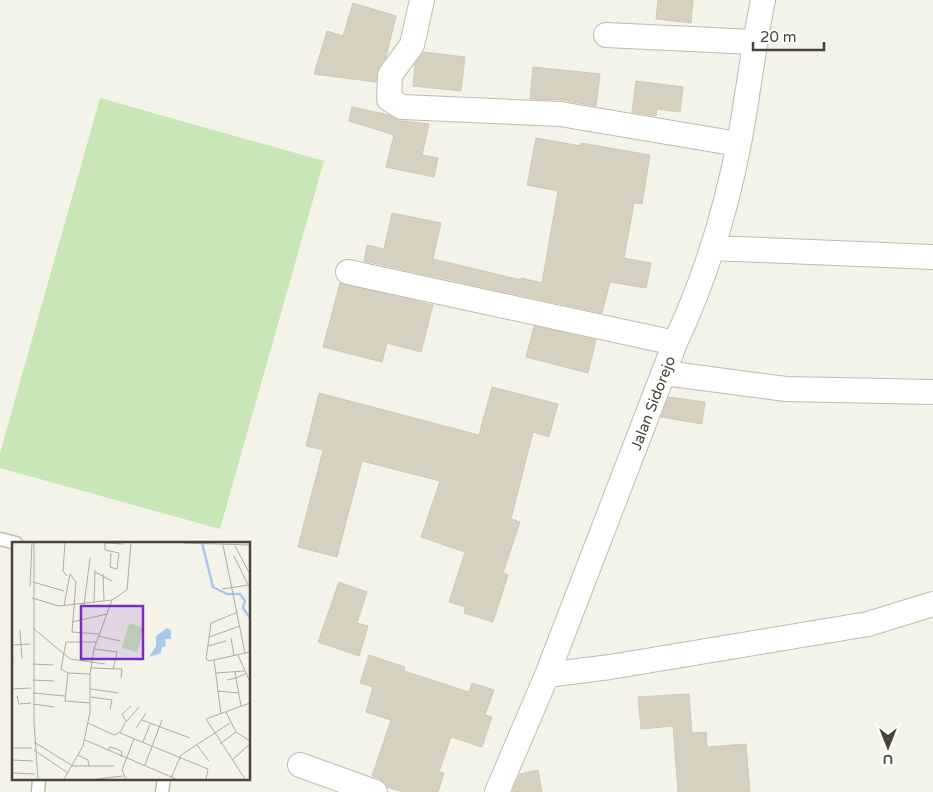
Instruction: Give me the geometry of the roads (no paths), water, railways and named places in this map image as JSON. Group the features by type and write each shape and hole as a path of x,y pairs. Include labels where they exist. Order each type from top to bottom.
{"street":[{"path":"422,0 412,45 390,75 389,99 402,107 560,114 738,144"},
{"name":"Jalan Sidorejo","path":"497,792 547,675 675,344 696,299 712,248 738,144 754,42 763,0"},
{"path":"606,35 754,42"},
{"path":"712,248 933,257"},
{"path":"348,272 675,344"},
{"path":"664,373 786,389 933,392"},
{"path":"547,675 610,667 868,624 933,604"},
{"path":"300,765 375,792"}]}
